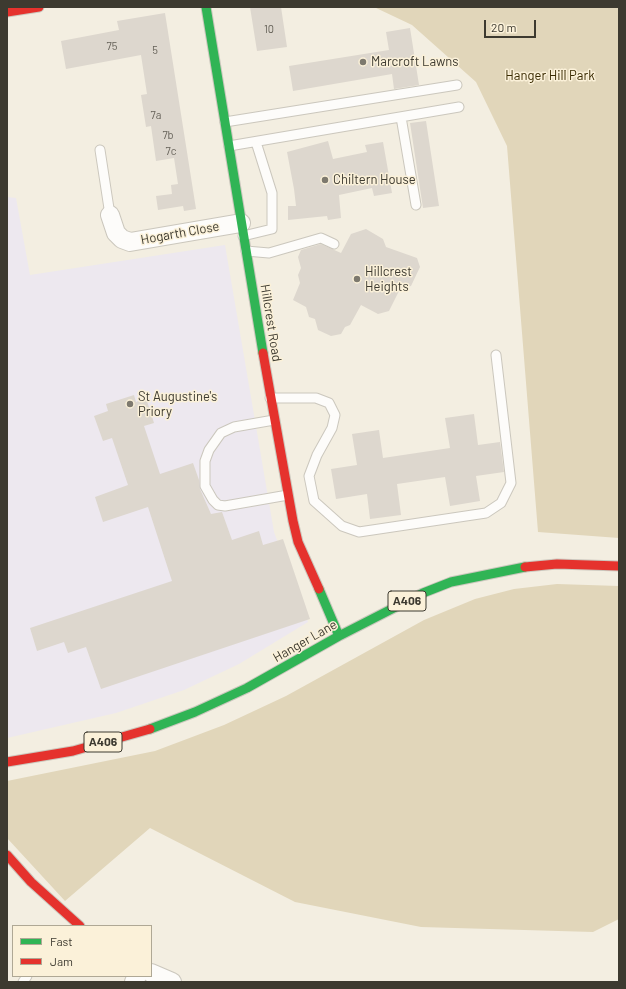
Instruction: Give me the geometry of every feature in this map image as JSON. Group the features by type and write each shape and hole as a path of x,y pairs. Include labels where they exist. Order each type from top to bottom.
{"main road":[{"path":"7,12 39,7"},
{"name":"Hillcrest Road","path":"206,7 270,398 288,496 298,542 339,636"},
{"name":"Hanger Lane","path":"7,762 73,751 152,729 195,712 247,688 339,636 423,593 451,582 511,569 557,564 619,566"},
{"path":"7,856 70,923"}],"street":[{"name":"Hogarth Close","path":"110,215 116,233 122,239 130,242 242,229"},
{"path":"152,973 172,982"}],"lane":[{"path":"225,122 457,85"},
{"path":"229,146 459,107"},
{"path":"402,117 416,205"},
{"path":"242,229 272,229 272,193 256,142"},
{"path":"100,150 110,215"},
{"path":"246,251 269,253 321,238 334,244"},
{"path":"270,398 316,398 328,403 335,415 332,428 316,455 309,476 314,501 342,526 359,532 486,513 501,503 511,483 496,355"},
{"path":"274,420 234,427 220,433 209,450 205,462 205,486 213,500 218,505 225,506 288,496"}],"shaded area":[{"name":"St Augustine's Priory","path":"7,197 16,198 30,275 225,245 274,532 308,622 239,664 184,690 116,713 7,738"}],"green space":[{"name":"Hanger Hill Park","path":"374,7 619,7 619,538 538,532 507,146 476,82 412,25"},
{"path":"557,584 619,586 619,919 593,932 421,927 295,902 150,828 65,901 7,838 7,781 155,751 224,725 286,696 424,620 475,599 514,589"}],"building":[{"path":"250,7 281,7 287,47 257,51"},
{"path":"165,13 196,209 184,211 183,206 158,210 156,196 172,194 171,185 178,184 174,158 156,161 151,126 146,127 141,95 147,94 141,55 66,69 61,41 119,30 117,21"},
{"name":"Marcroft Lawns","path":"410,28 419,85 394,89 392,74 293,91 289,66 389,50 386,32"},
{"path":"426,121 439,206 423,208 410,123"},
{"name":"Chiltern House","path":"328,141 333,159 367,152 365,145 383,142 392,193 374,196 372,188 339,195 341,218 328,220 327,216 288,220 288,206 296,206 287,152"},
{"name":"Hillcrest Heights","path":"366,229 383,239 386,247 417,258 420,267 411,286 400,289 389,311 378,314 361,305 350,325 345,327 341,334 331,336 318,330 315,319 309,317 306,307 293,300 300,283 298,275 301,268 298,257 301,250 321,244 341,253 351,234"},
{"path":"134,395 136,402 146,398 154,423 144,426 160,474 193,463 199,480 200,489 211,514 222,512 232,540 259,531 263,545 283,539 310,619 101,689 86,647 68,653 64,642 37,651 30,628 172,581 148,507 103,522 95,497 128,485 112,438 103,441 94,416 108,411 106,404"},
{"path":"474,414 478,445 500,442 504,472 476,476 480,501 450,506 445,477 397,484 401,515 370,519 367,494 336,499 331,469 357,465 352,434 379,430 383,458 450,448 445,418"}],"traffic: fast":[{"path":"206,7 263,353"},
{"path":"150,729 195,712 247,688 339,636 423,593 451,582 525,567"},
{"path":"319,589 339,636"}],"traffic: jam":[{"path":"7,12 39,7"},
{"path":"263,353 293,521 298,542 319,589"},
{"path":"525,567 557,564 619,566"},
{"path":"7,762 73,751 150,729"},
{"path":"7,855 31,882 79,925"}],"place":[{"name":"Marcroft Lawns","path":"363,62"},
{"name":"Chiltern House","path":"325,180"},
{"name":"Hillcrest Heights","path":"357,279"},
{"name":"St Augustine's Priory","path":"130,404"}]}
